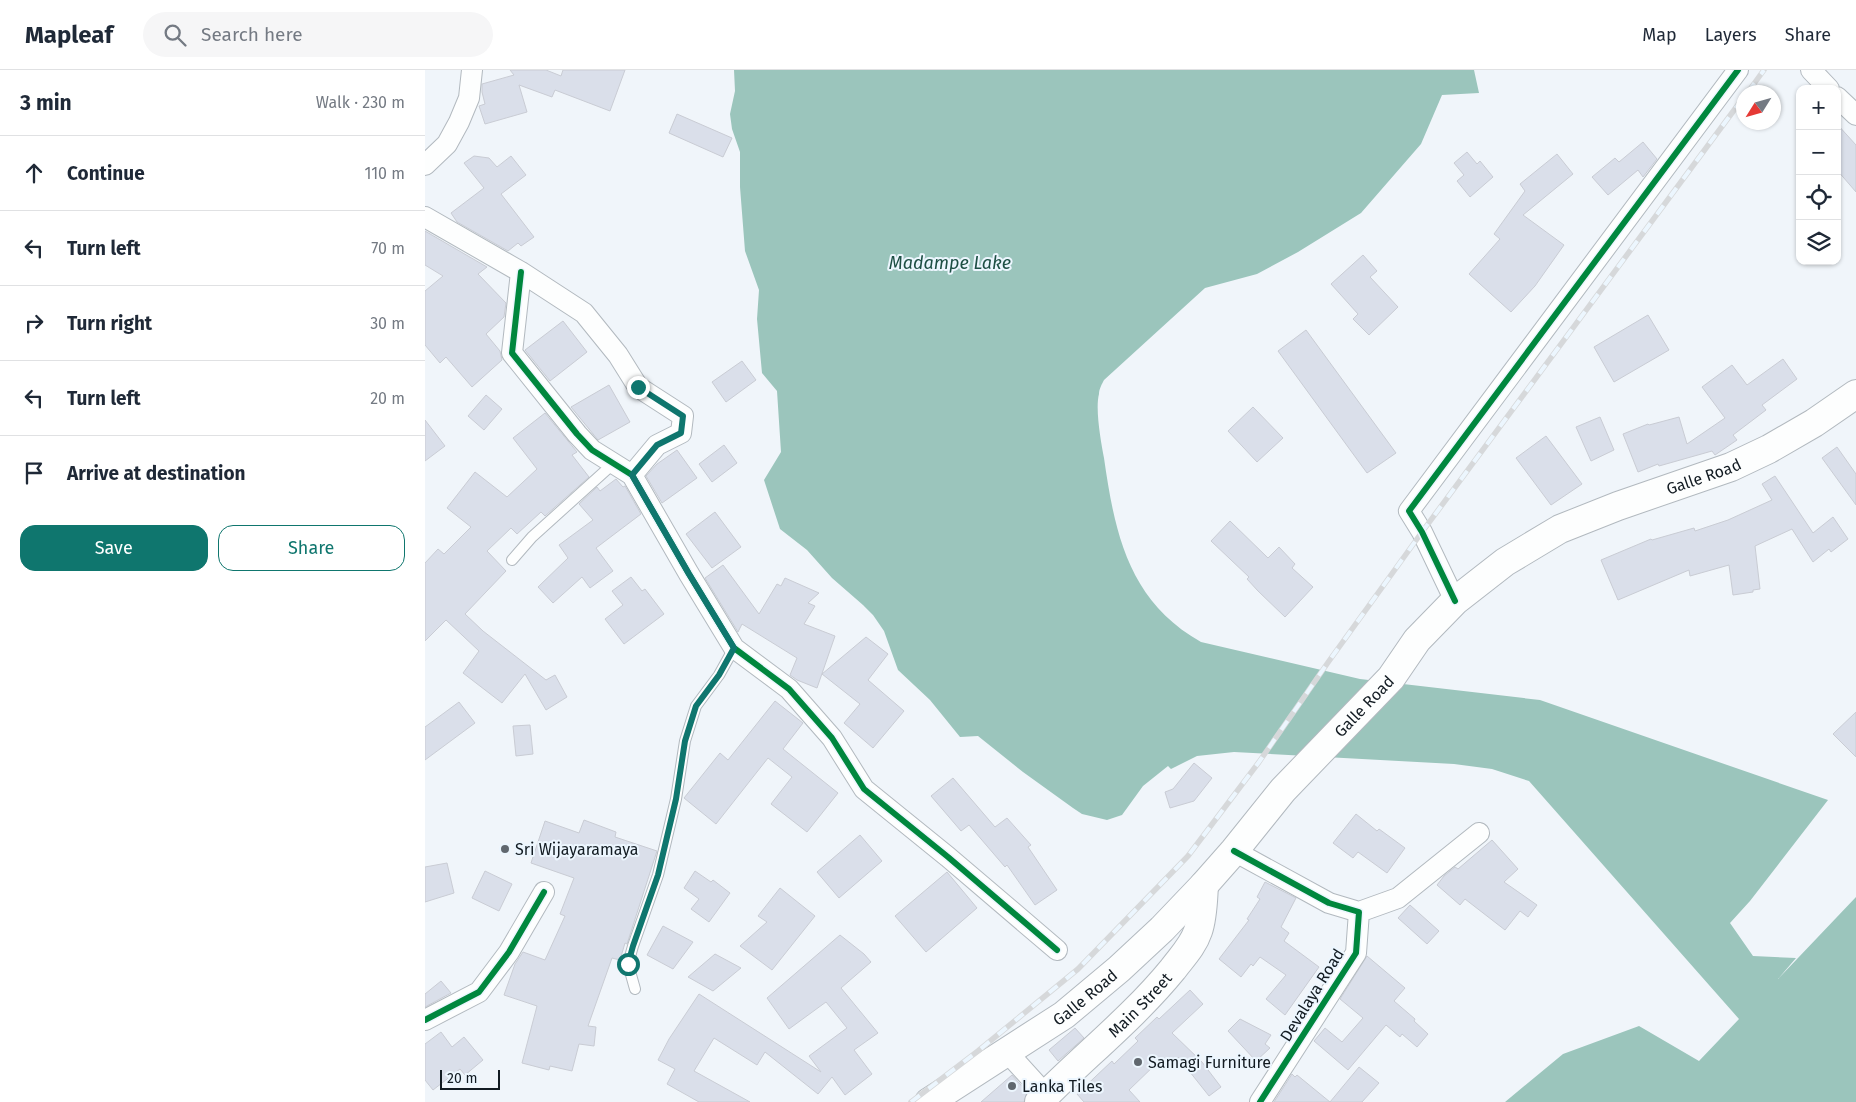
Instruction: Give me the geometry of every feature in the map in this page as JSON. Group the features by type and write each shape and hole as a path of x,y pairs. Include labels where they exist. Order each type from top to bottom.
{"main road":[{"name":"Galle Road","path":"929,1102 1064,1015 1150,940 1234,852 1283,790 1391,678 1417,640 1455,601 1505,562 1560,530 1618,506 1731,467 1769,449 1814,423 1856,394"},
{"name":"Main Street","path":"1043,1098 1131,1016 1155,991 1190,948 1198,931 1204,885"}],"street":[{"path":"425,165 447,144 459,122 469,98 472,70"},
{"path":"1455,601 1422,532 1409,511 1738,70"},
{"path":"1811,70 1825,85"},
{"path":"1841,100 1856,115"},
{"path":"425,217 521,272 584,313 618,355 638,387 683,416 681,433 657,445 632,475"},
{"path":"521,272 512,353 587,445 632,475 734,648 789,689 832,738 864,789 949,856 1057,950"},
{"path":"1234,852 1329,903 1359,912 1398,898 1479,832"},
{"path":"425,1020 479,992 509,952 544,892"},
{"name":"Devalaya Road","path":"1260,1102 1356,953 1359,912"},
{"path":"1007,1052 1043,1098"}],"lane":[{"path":"512,560 531,537 614,462"},
{"path":"635,990 628,964 658,875 676,799 685,741 696,706 719,675 734,648"}],"water":[{"name":"Madampe Lake","path":"734,70 1474,70 1479,93 1442,95 1421,144 1361,213 1298,252 1257,274 1205,288 1104,380 1099,390 1099,426 1114,513 1130,564 1142,586 1157,607 1177,625 1201,642 1360,679 1540,700 1828,800 1750,901 1730,923 1753,956 1796,958 1778,979 1856,897 1856,1102 1505,1102 1563,1054 1639,1026 1699,1061 1739,1019 1529,781 1492,769 1454,764 1234,752 1197,756 1171,769 1168,766 1143,786 1122,815 1107,820 1082,814 1023,772 978,736 960,737 930,700 898,670 884,631 873,615 832,578 807,550 780,529 764,480 781,452 777,391 762,373 757,319 759,290 745,251 740,187 740,152 732,129 730,114 735,91"}],"building":[{"path":"510,70 546,70 561,76 563,70 625,70 610,111 555,90 552,97 519,85 527,112 485,124 479,106 485,104 482,84 514,75"},
{"path":"677,114 732,138 723,157 669,133"},
{"path":"1841,128 1856,145 1856,192 1841,175"},
{"path":"1643,142 1657,159 1643,177 1638,170 1608,195 1592,177 1615,158 1619,162"},
{"path":"1467,152 1477,164 1480,161 1493,177 1470,197 1457,181 1464,175 1454,163"},
{"path":"1557,154 1573,174 1523,215 1564,245 1535,286 1511,312 1469,274 1500,239 1494,234 1525,191 1520,184"},
{"path":"474,156 489,158 497,167 511,156 526,175 501,194 534,237 521,246 518,243 508,251 457,222 451,213 484,188 464,163"},
{"path":"425,231 487,267 478,274 506,303 504,317 486,334 500,351 502,360 472,387 446,357 440,363 425,345 425,291 443,276 425,265"},
{"path":"1363,255 1377,271 1370,277 1398,307 1369,335 1353,319 1358,314 1331,284"},
{"path":"1648,315 1669,350 1614,382 1594,347"},
{"path":"563,321 587,352 550,381 525,350"},
{"path":"1306,330 1396,453 1367,473 1278,351"},
{"path":"1783,359 1797,379 1762,405 1766,410 1733,435 1737,440 1715,455 1712,451 1659,466 1658,464 1638,472 1623,434 1648,424 1679,417 1687,444 1725,418 1702,387 1732,365 1747,385"},
{"path":"742,361 756,380 726,402 712,382"},
{"path":"609,385 630,422 598,440 571,407"},
{"path":"486,395 502,409 484,430 468,416"},
{"path":"1253,407 1283,438 1257,462 1228,431"},
{"path":"545,413 577,452 572,455 589,477 545,516 541,512 517,534 511,528 487,551 506,571 465,614 483,631 546,680 555,675 567,697 546,710 525,674 502,703 463,673 479,651 446,620 425,641 425,563 438,549 444,554 471,527 447,508 475,472 507,497 537,469 513,438"},
{"path":"1600,417 1614,450 1591,461 1576,427"},
{"path":"425,420 445,446 425,461"},
{"path":"1546,436 1582,484 1551,505 1516,458"},
{"path":"724,445 737,463 712,482 699,464"},
{"path":"1837,447 1856,474 1856,505 1822,458"},
{"path":"677,450 697,478 662,503 646,476 657,464"},
{"path":"1775,476 1813,533 1833,517 1848,539 1831,552 1829,549 1813,562 1792,529 1755,546 1760,589 1753,590 1753,592 1733,595 1729,565 1690,576 1689,570 1618,600 1601,560 1651,539 1694,528 1695,531 1728,520 1772,500 1762,484"},
{"path":"616,479 623,487 625,486 641,514 596,548 613,571 590,588 582,577 553,603 538,587 568,558 559,545 593,520 579,504 597,487 600,491"},
{"path":"715,512 741,547 712,568 686,534"},
{"path":"1230,521 1268,558 1279,547 1295,564 1292,568 1313,587 1285,617 1247,579 1249,577 1211,541"},
{"path":"723,565 759,614 777,584 781,586 785,578 819,593 808,603 815,606 804,624 835,636 817,688 790,675 797,658 742,624 738,632 705,578"},
{"path":"631,577 642,591 645,589 664,614 624,644 605,619 623,605 612,591"},
{"path":"866,637 888,654 868,680 904,711 873,748 844,723 860,704 822,674"},
{"path":"775,701 803,723 783,749 838,793 807,832 771,804 792,777 768,758 716,824 684,798 720,753 728,760"},
{"path":"459,702 475,723 425,760 425,727"},
{"path":"1856,712 1856,757 1833,734"},
{"path":"530,725 533,754 516,756 513,726"},
{"path":"1194,763 1212,778 1194,801 1170,808 1165,792 1173,789"},
{"path":"953,778 995,827 1007,818 1031,845 1028,847 1057,890 1035,905 1007,865 1005,867 969,825 961,831 931,796"},
{"path":"1356,814 1377,831 1379,829 1405,848 1387,873 1358,852 1353,858 1333,843"},
{"path":"584,820 616,832 615,837 657,851 627,944 625,943 620,960 612,958 588,1026 596,1027 594,1046 579,1044 572,1071 550,1066 549,1070 522,1063 537,1006 504,995 515,964 523,952 545,960 565,916 560,914 574,878 531,863 545,821 579,833"},
{"path":"860,835 882,861 839,898 817,872"},
{"path":"1492,840 1518,869 1504,882 1537,905 1528,917 1520,911 1505,930 1465,899 1460,905 1437,885 1455,867 1458,869"},
{"path":"447,863 454,893 425,902 425,867"},
{"path":"485,871 512,884 499,911 472,898"},
{"path":"695,871 711,882 713,880 730,893 709,922 691,909 699,899 684,888"},
{"path":"947,872 977,908 926,952 895,916"},
{"path":"1265,882 1296,898 1281,927 1289,933 1284,941 1319,967 1285,1015 1266,999 1286,975 1260,957 1253,966 1251,964 1241,977 1219,959 1249,920 1247,919 1260,899 1257,897"},
{"path":"780,888 815,916 772,970 740,946 767,922 758,916"},
{"path":"1410,905 1439,931 1427,944 1398,918"},
{"path":"663,926 693,942 673,969 647,955"},
{"path":"840,935 871,962 841,988 878,1033 854,1050 872,1074 845,1095 832,1077 818,1094 765,1052 757,1065 714,1038 694,1071 750,1102 699,1102 667,1084 675,1069 658,1060 669,1039 699,994 821,1072 809,1056 847,1028 826,1002 789,1029 767,998"},
{"path":"715,954 741,968 713,991 688,977"},
{"path":"1367,956 1405,988 1394,1001 1415,1019 1414,1021 1428,1034 1417,1047 1402,1034 1400,1037 1386,1025 1348,1070 1314,1041 1325,1028 1342,1042 1363,1018 1340,999"},
{"path":"441,981 451,993 425,1007 425,994"},
{"path":"1190,990 1203,1004 1172,1033 1202,1062 1221,1087 1209,1096 1178,1057 1166,1069 1158,1062 1129,1090 1140,1102 1084,1102 1077,1094 1112,1061 1114,1064 1138,1041 1135,1038"},
{"path":"1240,1019 1271,1035 1265,1044 1270,1048 1256,1061 1228,1031"},
{"path":"1075,1028 1084,1038 1058,1061 1049,1050"},
{"path":"441,1032 452,1047 464,1037 483,1060 465,1075 460,1069 433,1090 425,1080 425,1044"},
{"path":"1359,1067 1379,1083 1362,1102 1330,1102"},
{"path":"1292,1074 1295,1077 1297,1075 1330,1102 1274,1102"},
{"name":"Lanka Tiles","path":"1012,1075 1027,1092 1024,1102 981,1102"}],"railway":[{"path":"1753,85 1764,70"},
{"path":"911,1102 978,1051 1078,969 1188,856 1259,762 1422,532 1736,107"}],"cycle path":[{"path":"1455,601 1422,532 1409,511 1738,70"},
{"path":"521,272 512,353 592,450 632,475 734,648 789,689 832,738 864,789 948,857 1057,950"},
{"path":"1234,851 1329,903 1359,912 1356,953 1260,1102"},
{"path":"425,1020 479,992 509,952 544,892"}],"place":[{"name":"Sri Wijayaramaya","path":"505,849"},
{"name":"Samagi Furniture","path":"1138,1062"},
{"name":"Lanka Tiles","path":"1012,1086"}],"route":[{"path":"628,964 658,875 676,799 685,741 696,706 719,675 734,648 632,475 657,445 681,433 683,416 638,387"}]}
